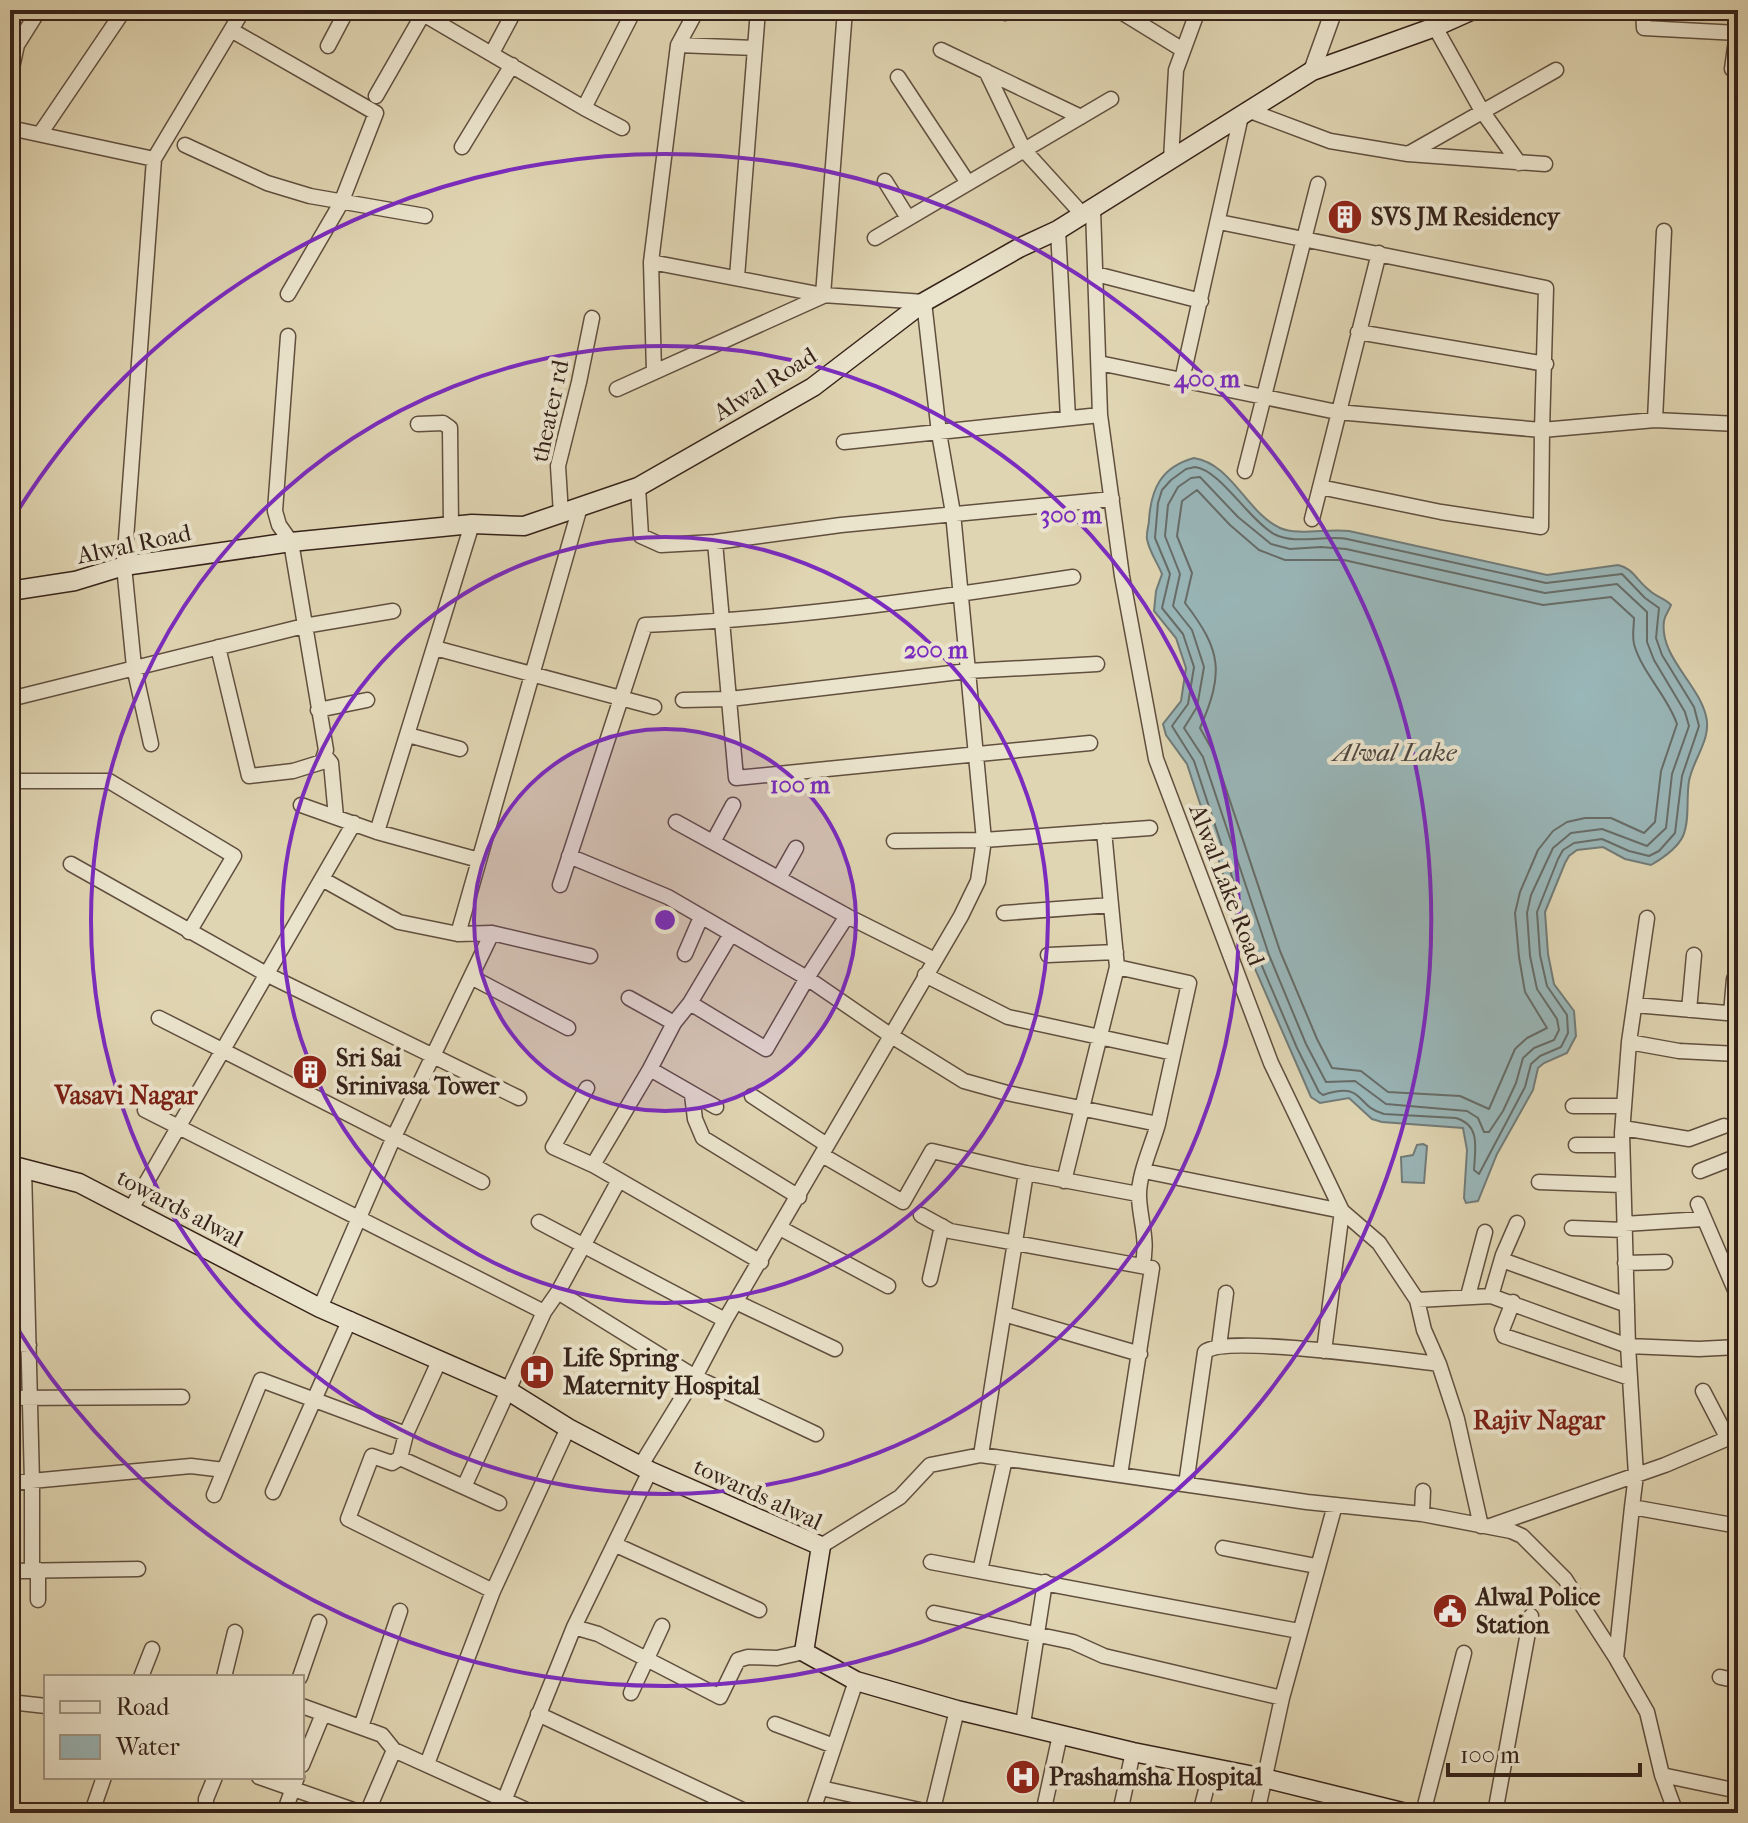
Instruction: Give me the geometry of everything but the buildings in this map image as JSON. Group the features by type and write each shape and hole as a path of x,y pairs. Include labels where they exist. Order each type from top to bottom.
{"main road":[{"name":"Alwal Road","path":"10,591 75,581 124,566 291,542 472,524 524,526 638,487 813,387 924,302 1019,248 1058,230 1312,71 1435,27 1473,10"},
{"name":"towards alwal","path":"14,1161 79,1183 320,1308 507,1390 568,1428 645,1468 821,1546 804,1652"},
{"path":"804,1652 856,1681 957,1710 1133,1752 1264,1778 1342,1805 1402,1813"}],"street":[{"path":"10,77 17,45 39,10"},
{"path":"40,134 124,10"},
{"path":"151,744 134,667 124,566 154,159 243,10"},
{"path":"328,46 347,10"},
{"path":"492,53 515,10"},
{"path":"584,108 634,10"},
{"path":"654,372 651,262 678,45 697,10"},
{"path":"737,277 758,10"},
{"path":"823,295 845,10"},
{"path":"1118,10 1183,50"},
{"path":"1171,160 1176,70 1198,10"},
{"path":"1312,71 1334,10"},
{"path":"1643,10 1644,28 1738,33 1732,69"},
{"path":"376,96 424,12 622,128"},
{"path":"1435,27 1482,111 1519,163"},
{"path":"231,30 376,113 341,203 288,294"},
{"path":"678,45 755,48"},
{"path":"941,50 1081,117"},
{"path":"462,147 512,65"},
{"path":"1408,154 1556,70"},
{"path":"986,71 1024,150 1088,212"},
{"path":"898,77 968,183"},
{"path":"875,238 1111,99"},
{"path":"1182,380 1245,113 1330,141 1408,154 1545,164"},
{"path":"10,128 154,159"},
{"path":"185,145 267,183 341,203 425,216"},
{"path":"885,181 908,218"},
{"path":"1245,471 1318,184"},
{"name":"Alwal Lake Road","path":"1088,212 1096,274 1100,415 1122,576 1156,759 1271,1063 1342,1211 1379,1243 1417,1300 1424,1330 1439,1364 1461,1432 1485,1526"},
{"path":"1219,222 1546,288 1541,527 1441,512 1320,487"},
{"path":"1058,230 1068,418"},
{"path":"1655,420 1664,231"},
{"path":"1312,519 1379,253"},
{"path":"504,1801 574,1627 616,1545 645,1468 725,1320 799,1197 978,881 984,840 953,513 939,433 924,302 823,295 651,262"},
{"path":"1096,274 1201,301"},
{"path":"617,389 823,295"},
{"name":"theater rd","path":"561,514 558,466 592,318"},
{"path":"1358,332 1546,364"},
{"path":"288,336 275,511 279,525 291,542 326,757 331,763 336,817"},
{"path":"1099,363 1337,412 1542,430 1655,420 1738,424"},
{"path":"844,442 1100,415"},
{"path":"418,424 443,423 450,428 451,526"},
{"path":"638,487 641,536 661,545 715,542 953,513 1112,499"},
{"path":"458,934 580,507"},
{"path":"377,832 472,524"},
{"path":"715,542 736,778 1090,743"},
{"path":"560,885 645,625 724,622 961,594 1073,577"},
{"path":"10,699 304,626 393,611"},
{"path":"218,647 249,776 314,766 326,757"},
{"path":"435,648 654,707"},
{"path":"683,700 730,699 968,671 1097,664"},
{"path":"318,710 367,700"},
{"path":"408,735 460,749"},
{"path":"10,781 109,781 234,856 189,932"},
{"path":"301,805 377,832 479,860"},
{"path":"713,842 733,805"},
{"path":"676,822 847,916 935,960"},
{"path":"131,1209 354,823"},
{"path":"894,841 984,840 1150,828"},
{"path":"1064,1181 1117,960 1104,831"},
{"path":"779,878 796,848"},
{"path":"569,856 668,897 807,978 964,1081 1007,1093 1158,1124"},
{"path":"71,864 268,975 519,1098"},
{"path":"322,879 399,922 458,934 492,933 590,956"},
{"path":"1004,913 1111,905"},
{"path":"690,1003 766,1049 847,916"},
{"path":"685,954 701,917"},
{"path":"1616,1658 1636,1475 1628,1346 1622,1145 1629,1042 1647,918"},
{"path":"320,1308 393,1139 492,933"},
{"path":"593,1165 674,1023 690,1003 731,934"},
{"path":"1048,955 1117,960 1189,983 1158,1124 1138,1194 1145,1239 1142,1266"},
{"path":"1689,1010 1694,955"},
{"path":"925,975 1008,1017 1173,1053"},
{"path":"471,977 568,1028"},
{"path":"1635,1005 1735,1014 1734,979"},
{"path":"629,998 674,1023"},
{"path":"159,1018 482,1182"},
{"path":"1629,1042 1679,1051 1738,1054"},
{"path":"650,1069 716,1107"},
{"path":"587,1088 553,1147 593,1165 761,1262"},
{"path":"692,1095 695,1119 703,1138 799,1197"},
{"path":"752,1096 824,1150 903,1202 932,1151 1138,1194"},
{"path":"1573,1106 1624,1106"},
{"path":"145,1110 544,1312"},
{"path":"1623,1128 1689,1139 1724,1126"},
{"path":"1576,1145 1622,1145"},
{"path":"1700,1171 1738,1156"},
{"path":"14,1161 29,1345 38,1600"},
{"path":"1144,1171 1342,1211 1324,1351"},
{"path":"981,1455 1026,1173"},
{"path":"464,1487 544,1312 619,1180"},
{"path":"1539,1182 1622,1185"},
{"path":"1698,1204 1738,1297"},
{"path":"921,1215 950,1231 1152,1268 1120,1475"},
{"path":"1572,1228 1624,1227 1703,1219"},
{"path":"539,1222 725,1320"},
{"path":"1491,1296 1517,1223"},
{"path":"930,1279 942,1226"},
{"path":"780,1228 888,1286"},
{"path":"1468,1296 1485,1232"},
{"path":"1502,1260 1627,1305"},
{"path":"1625,1263 1665,1262"},
{"path":"558,1292 695,1377 816,1434"},
{"path":"1219,1346 1226,1293"},
{"path":"1417,1300 1491,1296 1628,1346 1738,1347"},
{"path":"736,1302 835,1349"},
{"path":"1513,1302 1502,1330 1504,1336 1630,1378"},
{"path":"1004,1314 1140,1354"},
{"path":"273,1492 350,1319"},
{"path":"10,1344 29,1345"},
{"path":"1186,1484 1205,1352 1209,1348 1324,1351 1439,1364"},
{"path":"440,1359 406,1434 400,1458 392,1463 372,1456 348,1519 493,1591"},
{"path":"214,1495 261,1380 406,1434"},
{"path":"1485,1526 1636,1475 1733,1436 1703,1391"},
{"path":"10,1398 182,1397"},
{"path":"427,1764 493,1591 568,1428"},
{"path":"821,1546 900,1497 930,1465 981,1455 1335,1505 1422,1514 1522,1536 1565,1579 1647,1712 1662,1775 1676,1813"},
{"path":"400,1458 499,1503"},
{"path":"980,1571 1005,1459"},
{"path":"10,1483 191,1466 224,1470"},
{"path":"1422,1514 1423,1491"},
{"path":"1257,1813 1282,1698 1335,1505"},
{"path":"1632,1507 1738,1526"},
{"path":"616,1545 759,1610"},
{"path":"1223,1548 1316,1566"},
{"path":"931,1562 1299,1631"},
{"path":"10,1571 138,1569"},
{"path":"1023,1724 1045,1582"},
{"path":"361,1727 400,1611"},
{"path":"934,1613 1073,1642 1104,1656 1282,1698"},
{"path":"1495,1813 1531,1616"},
{"path":"301,1675 319,1622"},
{"path":"631,1693 662,1626"},
{"path":"574,1627 598,1634 720,1697 738,1660 748,1657 777,1658 804,1652"},
{"path":"224,1675 235,1632"},
{"path":"142,1675 152,1649"},
{"path":"1423,1813 1464,1653"},
{"path":"1720,1677 1738,1681"},
{"path":"812,1813 856,1681"},
{"path":"10,1702 44,1706"},
{"path":"304,1707 382,1735 394,1750 533,1813"},
{"path":"821,1788 932,1813 957,1710"},
{"path":"304,1760 323,1714"},
{"path":"538,1714 749,1813"},
{"path":"775,1724 834,1746"},
{"path":"1043,1813 1060,1735"},
{"path":"271,1779 294,1783 364,1813 394,1750"},
{"path":"1122,1803 1133,1752"},
{"path":"1200,1813 1212,1767"},
{"path":"1662,1775 1738,1791"},
{"path":"94,1806 103,1779"},
{"path":"206,1813 206,1799 214,1779"},
{"path":"284,1813 294,1783"}],"water":[{"name":"Alwal Lake","path":"1194,458 1219,469 1268,521 1280,528 1304,532 1349,531 1547,575 1618,565 1671,605 1664,621 1667,646 1702,704 1707,724 1689,781 1685,830 1673,849 1651,865 1625,859 1603,847 1577,850 1565,863 1545,912 1554,984 1574,1011 1576,1036 1567,1053 1538,1068 1533,1090 1497,1154 1478,1201 1466,1203 1464,1198 1467,1150 1463,1128 1382,1122 1372,1119 1349,1098 1320,1103 1311,1097 1252,962 1187,764 1166,735 1163,724 1181,701 1186,668 1176,638 1154,611 1162,574 1149,548 1147,534 1155,489 1173,467"},
{"path":"1417,1145 1427,1146 1424,1183 1402,1182 1401,1157 1413,1155"}],"place":[{"name":"SVS JM Residency","path":"1345,217"},
{"name":"Sri Sai Srinivasa Tower","path":"310,1072"},
{"name":"Life Spring Maternity Hospital","path":"537,1372"},
{"name":"Alwal Police Station","path":"1450,1611"},
{"name":"Prashamsha Hospital","path":"1023,1777"}],"district":[{"name":"Vasavi Nagar","path":"126,1095"},
{"name":"Rajiv Nagar","path":"1539,1420"}]}
